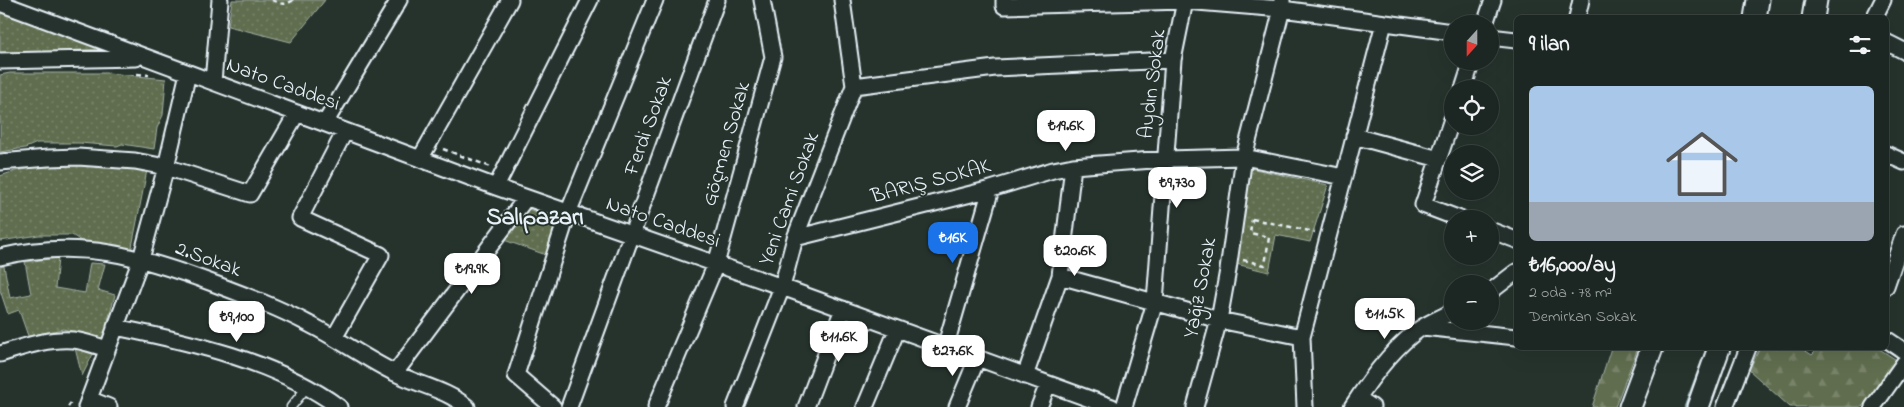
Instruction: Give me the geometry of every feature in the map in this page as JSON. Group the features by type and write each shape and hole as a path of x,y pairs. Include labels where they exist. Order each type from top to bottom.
{"street":[{"path":"213,82 220,0"},
{"path":"325,123 399,0"},
{"path":"420,159 510,0"},
{"path":"496,187 590,0"},
{"path":"553,407 516,375 568,213 655,0"},
{"name":"Ferdi Sokak","path":"569,407 717,0"},
{"name":"Göçmen Sokak","path":"656,407 716,264 773,57 762,0"},
{"name":"Yeni Cami Sokak","path":"735,407 782,287 795,238 854,86 842,0"},
{"path":"1004,0 1004,6 1185,1 1282,5 1384,23 1444,31"},
{"path":"1488,15 1492,0"},
{"path":"1578,15 1581,0"},
{"path":"1756,15 1758,0"},
{"path":"1814,15 1816,0"},
{"path":"1875,15 1882,0"},
{"name":"Aydın Sokak","path":"1124,407 1156,302 1173,60 1185,1"},
{"name":"Nato Caddesi","path":"0,3 526,198 782,287 945,348 1112,407"},
{"name":"Yağız Sokak","path":"1194,407 1219,320 1244,157 1282,5"},
{"path":"1305,407 1302,337 1384,23"},
{"path":"1499,38 1514,40"},
{"path":"1889,44 1904,51"},
{"name":"Nato Caddesi","path":"0,61 146,58"},
{"path":"854,86 995,68 1173,60"},
{"path":"109,407 88,403 141,258 166,167 188,73"},
{"path":"0,162 78,157 135,161 166,167 250,194 297,112"},
{"path":"334,338 382,255 300,218 346,131"},
{"path":"1444,213 1423,204 1447,135"},
{"path":"1354,136 1439,159"},
{"path":"1889,155 1904,162"},
{"name":"BARIŞ SOKAK","path":"795,238 991,189 1053,170 1073,166 1166,159 1244,157 1344,177"},
{"path":"1025,376 1060,276 1073,166"},
{"path":"945,348 991,189"},
{"path":"395,373 526,198"},
{"path":"1499,233 1514,239"},
{"path":"1889,277 1904,234"},
{"name":"2.Sokak","path":"0,257 24,251 64,248 141,258 264,303 311,325 395,373 449,395 467,407"},
{"path":"1499,285 1514,274"},
{"path":"1060,276 1219,320 1302,337"},
{"path":"806,407 843,309"},
{"path":"1372,407 1355,402 1398,348 1422,327 1444,316"},
{"path":"115,327 176,340 231,357 294,380 339,407"},
{"path":"1422,327 1514,336"},
{"path":"865,407 897,330"},
{"path":"0,354 60,340 80,341 107,349"},
{"path":"1889,341 1904,351"},
{"path":"1630,407 1651,350"},
{"path":"1698,407 1718,350"},
{"path":"1725,407 1747,350"},
{"path":"957,407 977,359"},
{"path":"1873,407 1904,363"},
{"path":"1039,407 1048,384"}],"lane":[{"path":"292,407 307,387"}],"path":[{"path":"272,0 287,4 293,0"},
{"path":"1243,217 1329,235"},
{"path":"1237,258 1265,265 1269,237 1250,233 1252,219"}],"green space":[{"path":"232,0 325,0 291,42 228,26"},
{"path":"0,3 146,57 0,61"},
{"path":"10,73 108,73 166,79 163,115 157,128 154,149 122,144 117,146 79,143 37,143 25,148 0,152 0,75"},
{"path":"51,165 85,165 105,168 120,165 147,170 131,252 84,243 72,235 39,235 0,241 0,176 15,171"},
{"path":"1250,168 1328,185 1310,242 1276,235 1269,272 1236,264"},
{"path":"525,208 561,220 549,256 504,240"},
{"path":"58,258 55,288 85,293 90,263 105,264 98,290 115,295 103,339 63,329 28,336 19,310 8,314 0,290 0,267 4,266 10,298 31,294 25,262"},
{"path":"74,344 95,350 82,376"},
{"path":"1610,350 1637,350 1615,407 1592,407"},
{"path":"1759,350 1804,350 1812,355 1817,350 1881,350 1898,361 1862,407 1790,407 1749,370"}],"waterway":[{"path":"1686,407 1707,350"}],"district":[{"name":"Salıpazarı","path":"535,218"}]}
